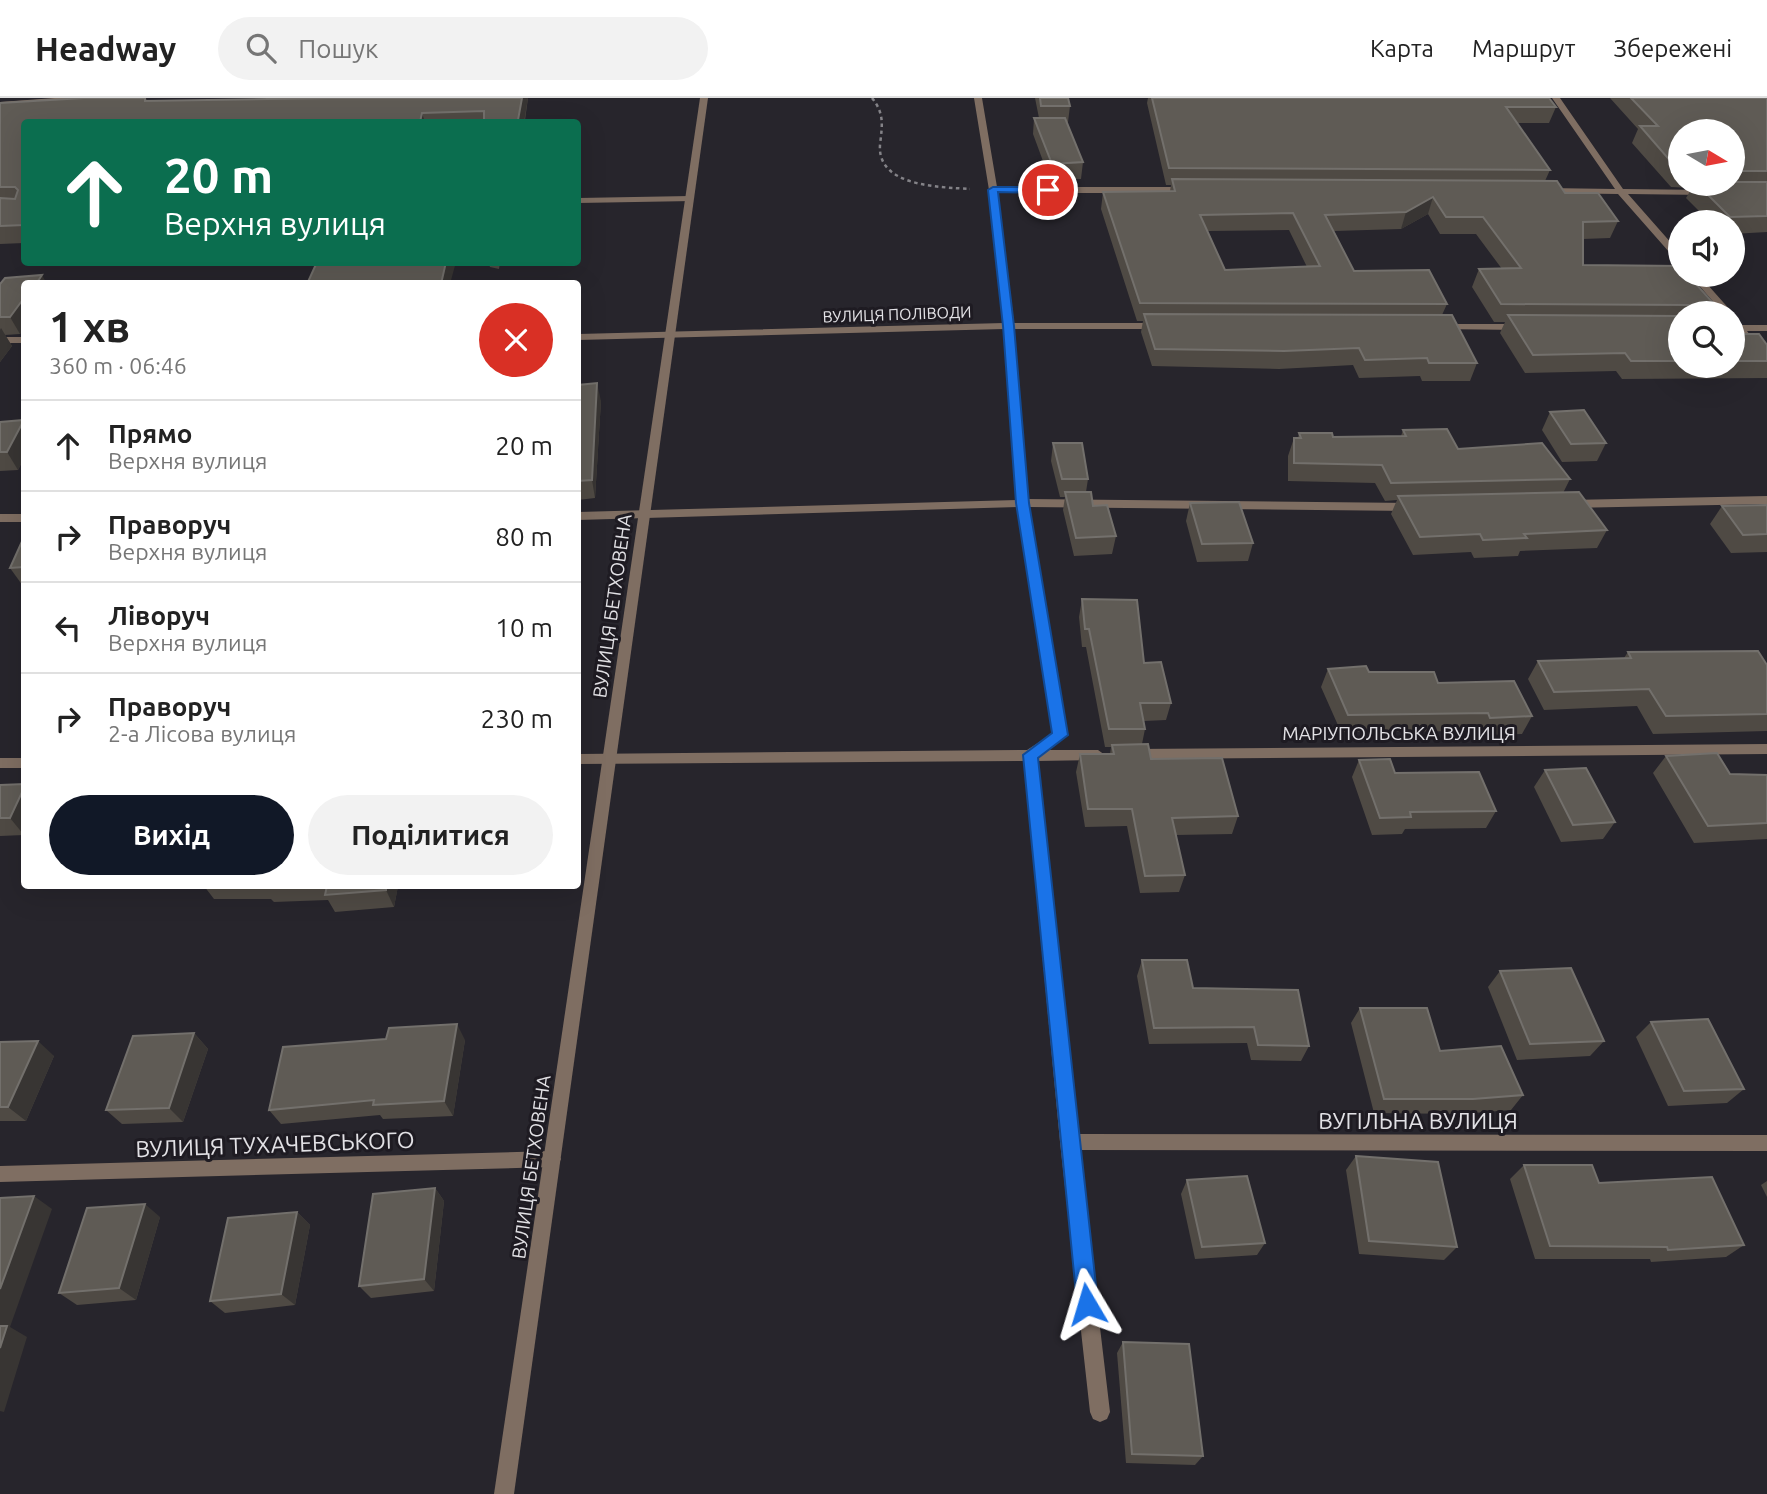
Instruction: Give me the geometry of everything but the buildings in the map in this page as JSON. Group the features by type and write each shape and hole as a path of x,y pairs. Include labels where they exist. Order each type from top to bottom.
{"street":[{"path":"0,104 90,98"},
{"name":"ВУЛИЦЯ БЕТХОВЕНА","path":"504,1494 704,98"},
{"path":"978,98 993,190 1009,326 1023,503 1060,735 1030,755 1069,1142 1100,1412"},
{"path":"1556,98 1621,191 1668,244"},
{"path":"993,190 1202,190"},
{"path":"1537,191 1668,192"},
{"path":"581,201 690,199"},
{"path":"1705,287 1717,301"},
{"name":"ВУЛИЦЯ ПОЛІВОДИ","path":"581,337 1009,326 1177,326"},
{"path":"1428,327 1526,327"},
{"path":"1745,328 1767,328"},
{"path":"1745,338 1767,365"},
{"path":"0,340 21,340"},
{"path":"1557,504 1767,500"},
{"path":"581,516 1023,503 1431,507"},
{"path":"0,518 21,518"},
{"name":"МАРІУПОЛЬСЬКА ВУЛИЦЯ","path":"609,758 1767,749"},
{"path":"581,758 609,758"},
{"path":"0,763 21,763"},
{"name":"ВУГІЛЬНА ВУЛИЦЯ","path":"1069,1142 1767,1143"},
{"name":"ВУЛИЦЯ ТУХАЧЕВСЬКОГО","path":"0,1174 552,1159"}],"path":[{"path":"872,98 881,107 884,121 880,155 885,166 912,181 935,186 993,190"}],"route":[{"path":"1048,190 993,190 1009,326 1023,503 1060,735 1030,755 1087,1304"}]}
